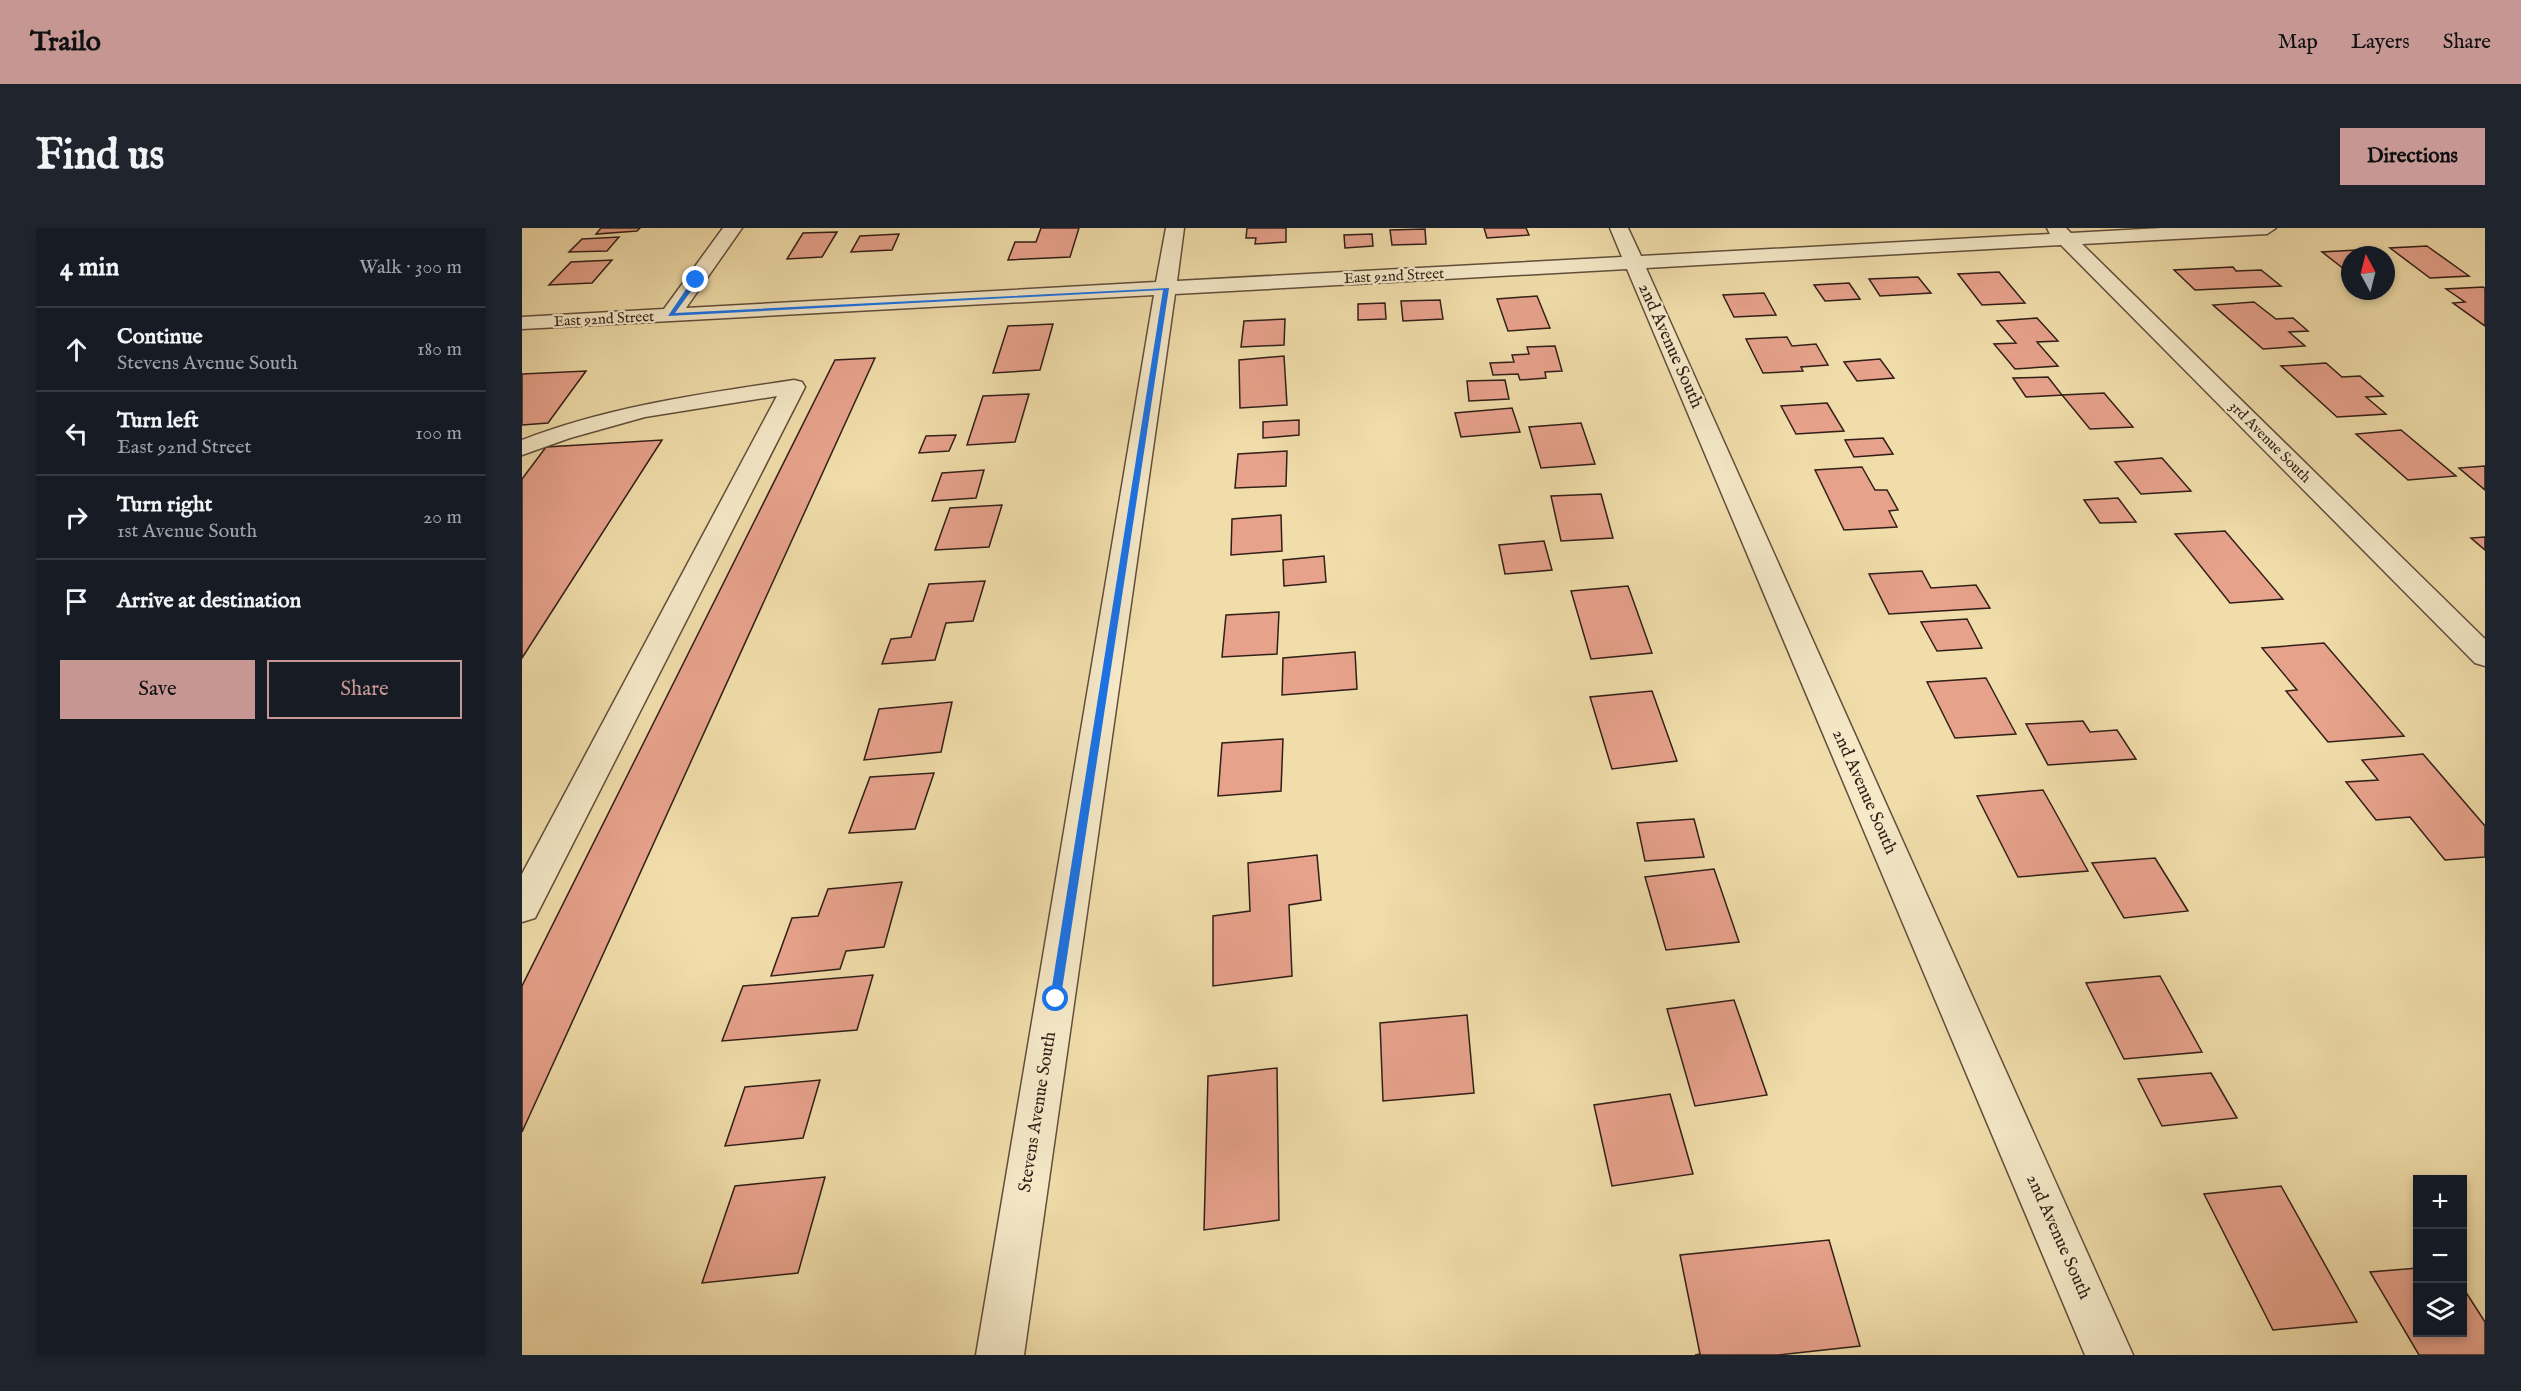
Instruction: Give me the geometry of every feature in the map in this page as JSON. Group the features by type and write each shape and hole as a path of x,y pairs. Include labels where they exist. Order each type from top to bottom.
{"street":[{"path":"670,315 733,228"},
{"name":"Stevens Avenue South","path":"1000,1355 1175,228"},
{"name":"2nd Avenue South","path":"1618,228 2109,1355"},
{"name":"East 92nd Street","path":"522,323 1634,262 2060,233 2267,228"},
{"name":"3rd Avenue South","path":"2060,233 2485,656"},
{"path":"522,448 561,433 643,410 794,387 522,908"}],"building":[{"path":"601,228 640,228 637,231 596,234"},
{"path":"1041,228 1079,228 1070,257 1008,260 1015,242 1036,242"},
{"path":"1247,228 1286,228 1286,242 1255,244 1256,238 1246,238"},
{"path":"1484,228 1526,228 1529,235 1487,238"},
{"path":"1425,229 1426,244 1392,245 1390,230"},
{"path":"837,232 822,257 787,259 803,233"},
{"path":"899,234 892,250 851,252 860,236"},
{"path":"1372,234 1373,246 1345,248 1344,235"},
{"path":"619,237 607,251 569,252 582,239"},
{"path":"2427,246 2469,276 2430,278 2395,252 2395,248"},
{"path":"2341,251 2341,267 2322,252"},
{"path":"612,260 592,283 549,285 571,262"},
{"path":"2233,267 2236,271 2261,270 2281,286 2195,290 2174,270"},
{"path":"1999,272 2025,303 1982,305 1958,274"},
{"path":"1918,277 1931,293 1880,296 1869,279"},
{"path":"1849,283 1860,299 1825,301 1814,285"},
{"path":"2485,288 2485,326 2453,303 2465,302 2446,289"},
{"path":"1764,293 1776,315 1734,317 1723,295"},
{"path":"1537,296 1550,328 1508,331 1497,299"},
{"path":"1440,300 1443,319 1403,321 1401,301"},
{"path":"2254,302 2276,319 2293,318 2308,331 2289,332 2305,346 2263,349 2213,305"},
{"path":"1385,303 1386,319 1358,320 1358,304"},
{"path":"2037,318 2058,341 2037,342 2058,366 2015,369 1994,344 2016,343 1997,321"},
{"path":"1285,319 1284,345 1241,347 1244,321"},
{"path":"1053,324 1040,370 993,373 1008,326"},
{"path":"1787,337 1792,346 1816,344 1828,365 1801,367 1803,371 1763,373 1746,339"},
{"path":"1555,346 1562,371 1545,372 1546,378 1520,380 1518,374 1493,375 1490,363 1514,362 1512,355 1529,354 1527,347"},
{"path":"1284,356 1287,405 1240,408 1239,360"},
{"path":"875,358 522,1132 522,986 835,360"},
{"path":"1880,359 1894,378 1857,381 1844,362"},
{"path":"2326,363 2342,377 2360,376 2383,396 2366,397 2386,414 2337,417 2281,366"},
{"path":"586,371 548,423 522,425 522,374"},
{"path":"2048,377 2062,395 2026,397 2013,378"},
{"path":"1505,380 1509,399 1469,401 1467,381"},
{"path":"2104,393 2133,427 2090,429 2062,395"},
{"path":"1029,394 1015,442 967,445 983,396"},
{"path":"1827,403 1844,431 1796,434 1781,406"},
{"path":"1512,408 1520,432 1461,437 1455,413"},
{"path":"1299,420 1299,435 1263,438 1263,422"},
{"path":"1581,423 1595,464 1541,468 1529,427"},
{"path":"2401,430 2456,476 2408,480 2356,434"},
{"path":"956,435 949,451 919,453 926,436"},
{"path":"1883,438 1893,454 1854,457 1845,440"},
{"path":"662,440 522,658 522,479 546,447"},
{"path":"1287,451 1286,486 1235,488 1238,454"},
{"path":"2162,458 2191,491 2141,494 2115,462"},
{"path":"2485,466 2485,490 2459,468"},
{"path":"1862,467 1875,490 1887,490 1898,510 1889,511 1897,527 1844,530 1815,470"},
{"path":"984,470 976,498 932,501 942,473"},
{"path":"1601,494 1613,538 1561,541 1551,496"},
{"path":"2118,498 2136,522 2100,523 2084,500"},
{"path":"1002,505 989,547 935,550 950,508"},
{"path":"1281,515 1282,551 1231,555 1232,519"},
{"path":"2225,531 2283,599 2230,603 2175,534"},
{"path":"2485,537 2485,550 2471,538"},
{"path":"1544,541 1552,570 1505,574 1499,545"},
{"path":"1324,556 1326,582 1284,586 1283,560"},
{"path":"1922,571 1931,588 1976,585 1990,608 1889,614 1869,574"},
{"path":"985,581 973,621 946,623 935,660 882,664 891,639 911,637 929,584"},
{"path":"1628,586 1652,653 1591,659 1571,591"},
{"path":"1279,612 1277,654 1222,657 1226,615"},
{"path":"1967,619 1982,648 1937,651 1921,622"},
{"path":"2324,643 2404,736 2328,742 2286,691 2297,690 2262,648"},
{"path":"1355,652 1357,689 1282,695 1283,658"},
{"path":"1986,678 2016,734 1955,738 1927,682"},
{"path":"1652,691 1677,761 1612,769 1590,697"},
{"path":"952,702 941,752 864,760 879,709"},
{"path":"2083,721 2090,732 2117,730 2136,759 2048,765 2026,724"},
{"path":"1283,739 1281,791 1218,796 1222,743"},
{"path":"2423,754 2485,826 2485,857 2445,860 2410,817 2376,820 2346,782 2378,780 2362,760"},
{"path":"934,773 915,829 849,833 870,777"},
{"path":"2043,790 2088,871 2018,877 1977,796"},
{"path":"1694,819 1704,857 1645,861 1637,823"},
{"path":"1317,855 1321,900 1289,905 1292,976 1213,986 1213,916 1250,911 1248,863"},
{"path":"2155,858 2188,911 2124,918 2092,863"},
{"path":"1714,869 1739,942 1666,950 1645,877"},
{"path":"902,882 884,947 846,951 840,969 771,976 792,918 818,916 828,889"},
{"path":"873,975 857,1030 722,1041 743,986"},
{"path":"2160,976 2202,1052 2124,1059 2086,983"},
{"path":"1734,1000 1767,1095 1695,1106 1667,1009"},
{"path":"1467,1015 1474,1093 1383,1101 1380,1023"},
{"path":"1277,1068 1279,1220 1204,1230 1208,1076"},
{"path":"2211,1073 2237,1118 2162,1126 2138,1079"},
{"path":"820,1080 803,1138 725,1146 745,1087"},
{"path":"1670,1094 1693,1174 1612,1186 1594,1105"},
{"path":"825,1177 798,1273 702,1283 735,1186"},
{"path":"2281,1186 2357,1322 2273,1330 2204,1194"},
{"path":"1829,1240 1860,1346 1778,1355 1695,1355 1700,1354 1680,1255"},
{"path":"2413,1268 2413,1337 2467,1337 2467,1294 2485,1322 2485,1355 2419,1355 2370,1272"}],"route":[{"path":"696,280 670,315 1166,288 1056,999"}]}
